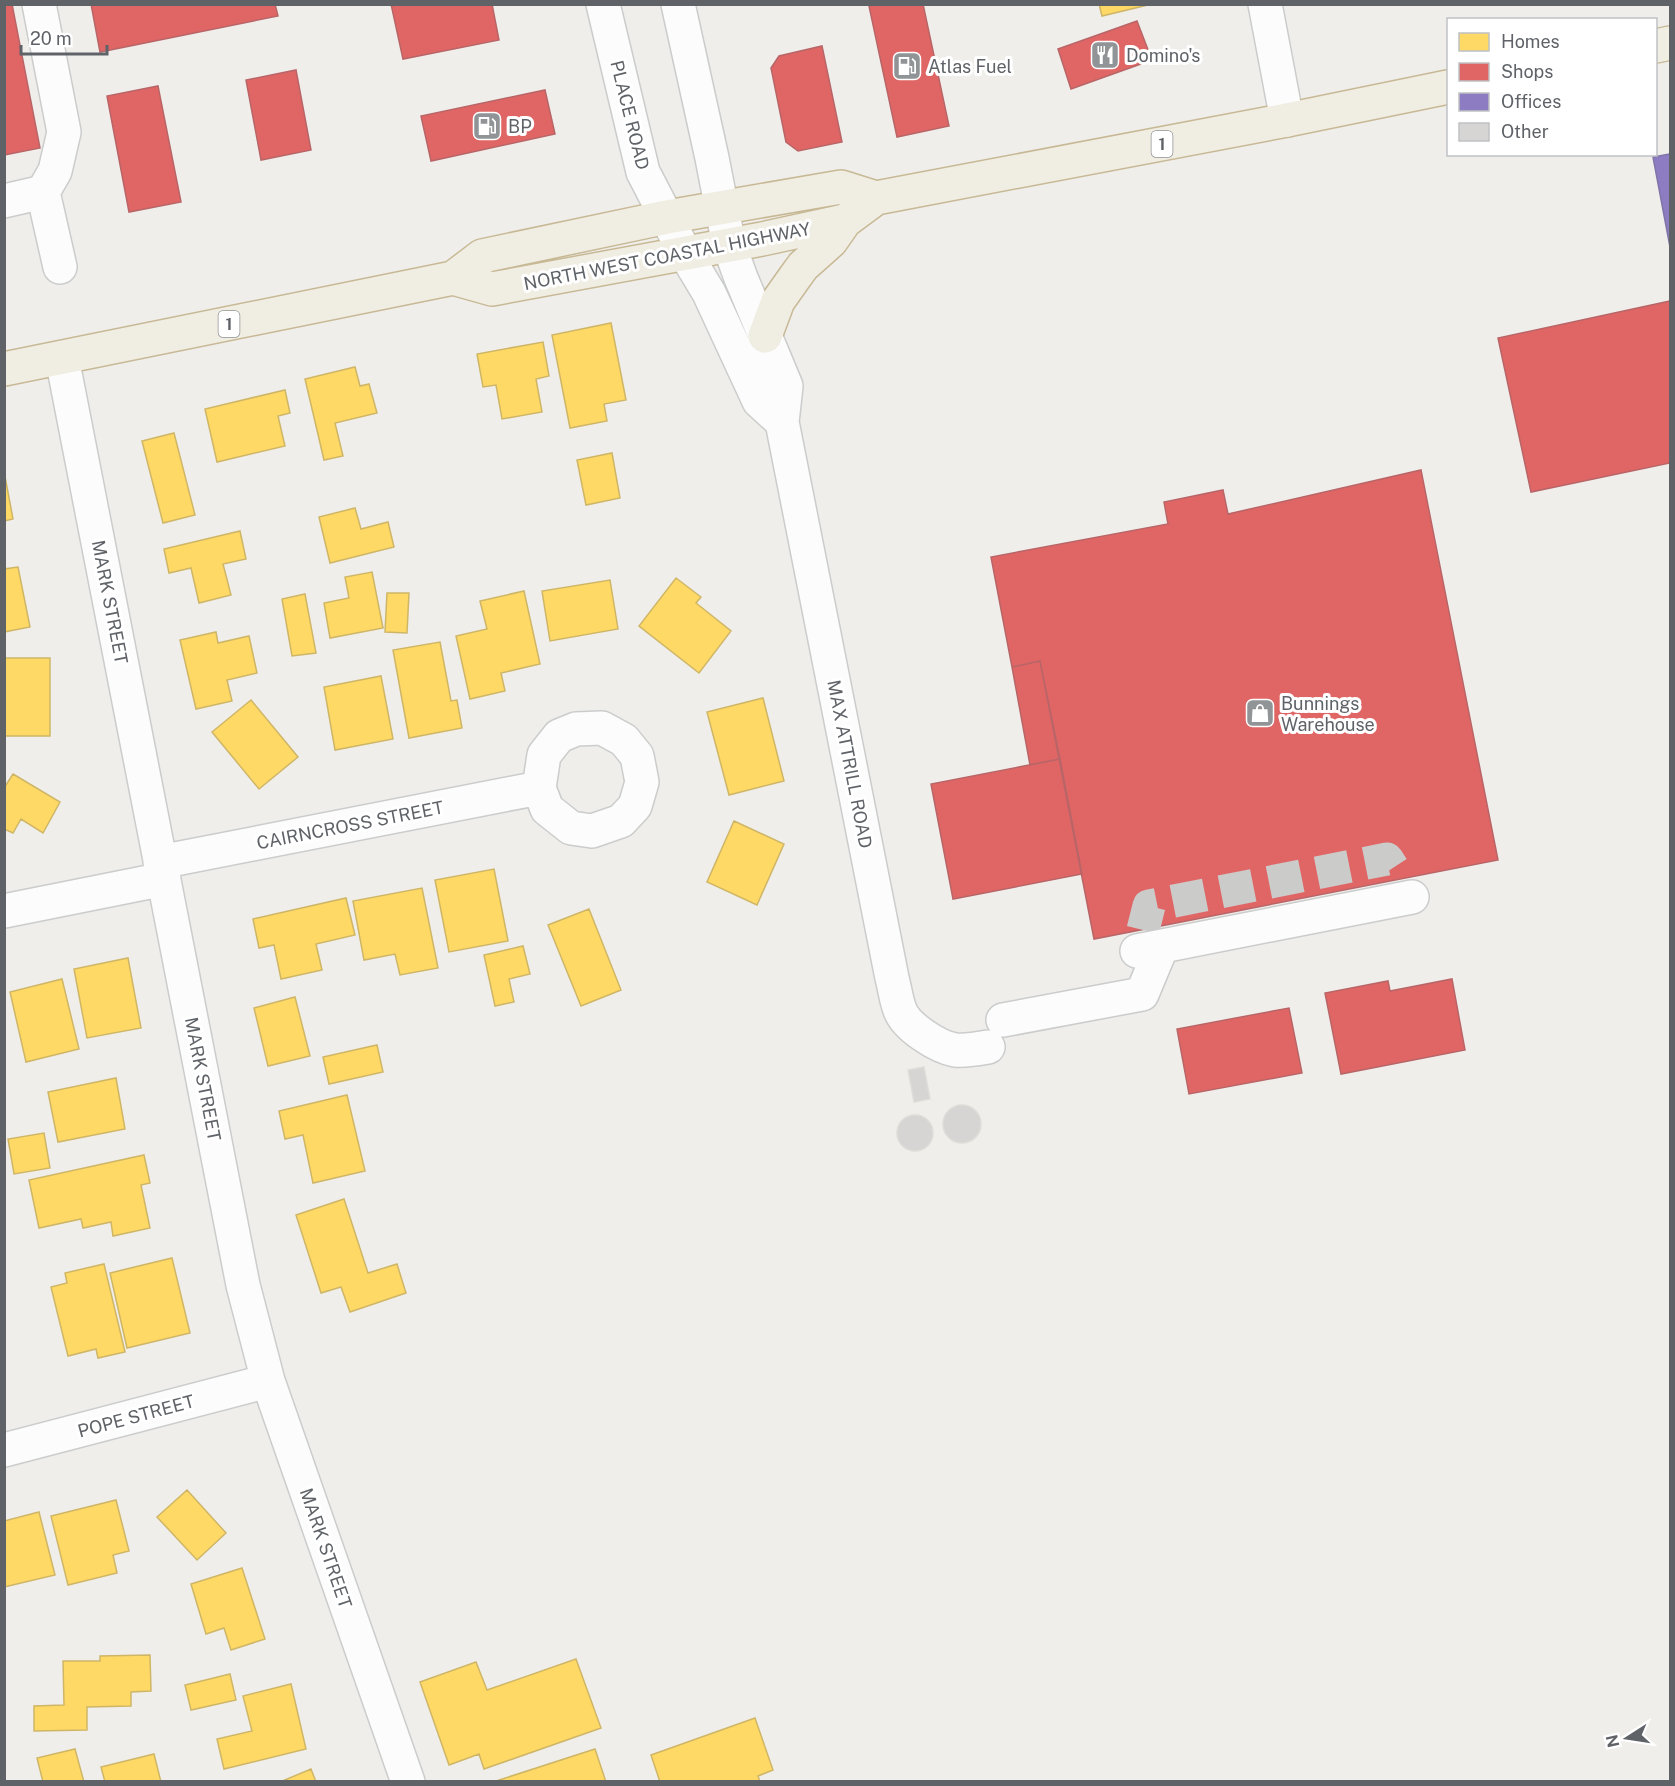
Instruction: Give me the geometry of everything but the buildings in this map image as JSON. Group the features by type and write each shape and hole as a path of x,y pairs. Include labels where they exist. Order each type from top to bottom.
{"highway":[{"name":"NORTH WEST COASTAL HIGHWAY","path":"453,278 492,289 729,245 845,221 876,198 1447,87"},
{"name":"NORTH WEST COASTAL HIGHWAY","path":"4,369 453,278 482,256 667,217 841,188 876,198"},
{"path":"765,336 778,301 803,266 831,241 845,221"}],"street":[{"path":"39,4 64,132 55,171 44,192 60,267"},
{"name":"PLACE ROAD","path":"603,4 643,172 685,253"},
{"path":"678,4 729,245"},
{"path":"1264,4 1287,120"},
{"path":"4,201 44,192"},
{"name":"MAX ATTRILL ROAD","path":"729,245 786,386 782,422 892,978 900,1012 912,1026 932,1041 954,1050 1142,994 1149,948 1412,897"},
{"path":"685,253 709,293 759,402 782,422"},
{"name":"MARK STREET","path":"62,358 243,1285 268,1381 408,1782"},
{"name":"CAIRNCROSS STREET","path":"4,911 162,871 539,788"},
{"name":"POPE STREET","path":"4,1450 268,1381"}],"tunnel":[{"path":"1143,930 1149,906 1387,859 1400,879"}],"place":[{"name":"Domino's","path":"1105,55"},
{"name":"Atlas Fuel","path":"907,66"},
{"name":"BP","path":"487,126"},
{"name":"Bunnings Warehouse","path":"1260,713"}]}
